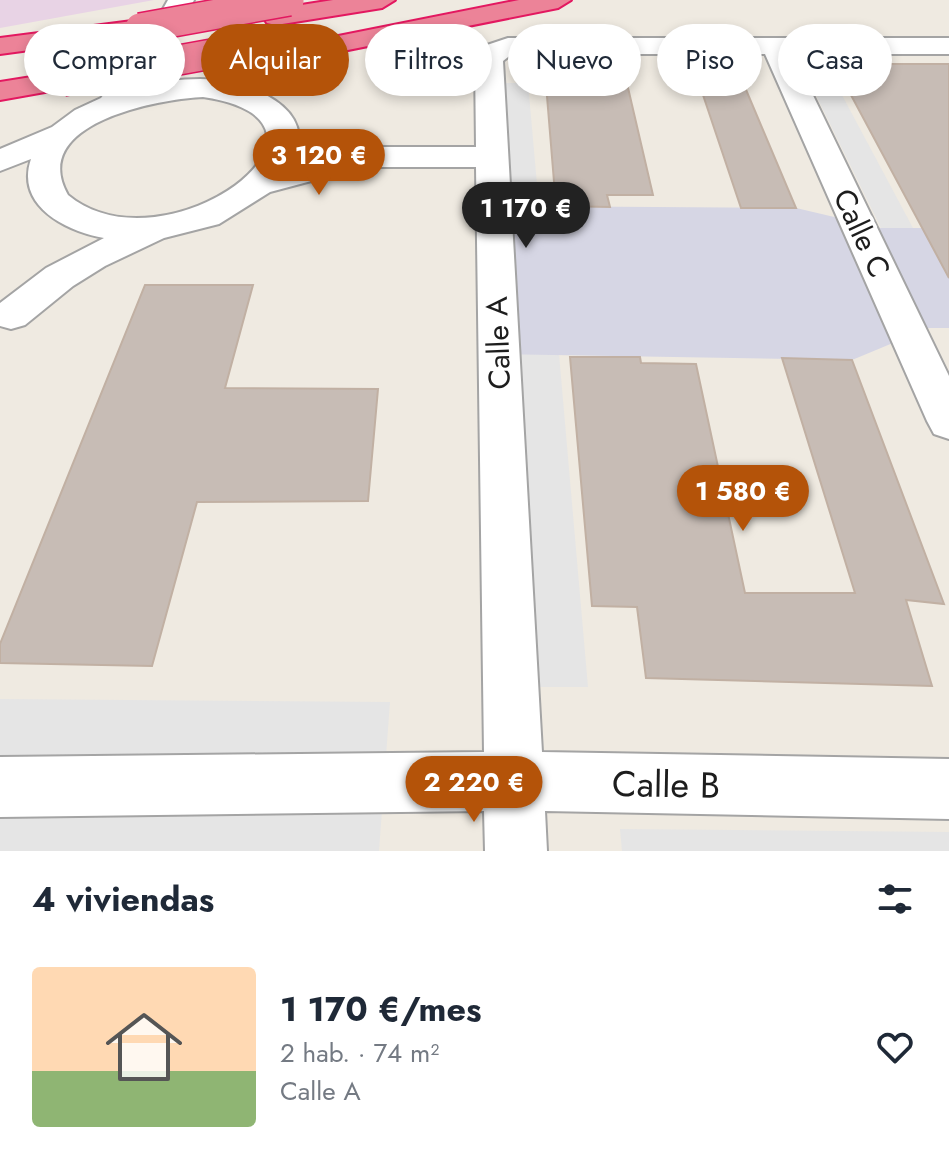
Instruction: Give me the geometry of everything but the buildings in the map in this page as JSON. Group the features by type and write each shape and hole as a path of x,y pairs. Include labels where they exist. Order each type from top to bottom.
{"highway":[{"path":"276,24 382,0"},
{"path":"276,24 547,0"},
{"path":"276,24 558,0"},
{"path":"0,46 24,45"},
{"path":"0,63 24,57"},
{"path":"0,91 24,90"},
{"path":"0,108 37,96"}],"street":[{"path":"168,24 181,0"},
{"name":"Calle A","path":"516,851 489,61 494,52 508,46 949,46"},
{"name":"Calle C","path":"775,46 949,421"},
{"path":"0,161 63,134 110,104 156,91 201,88"},
{"path":"110,104 116,96"},
{"path":"244,96 263,105 280,123 333,150 363,157 491,157"},
{"path":"262,184 279,163 284,142 280,123"},
{"path":"6,325 46,245 52,202 41,177 47,155 63,134"},
{"path":"6,325 56,276 103,249 218,211 262,184 363,157"},
{"path":"0,178 10,179 76,219 105,227 138,229 175,225"},
{"name":"Calle B","path":"0,787 514,781 949,789"}],"shaded area":[{"path":"0,0 154,0 0,28"},
{"path":"504,83 508,83 508,96 529,96 539,207 510,207"},
{"path":"816,96 842,96 913,228 881,228"},
{"path":"493,206 796,208 881,228 949,228 949,328 929,328 852,360 498,354"},
{"path":"519,354 559,354 588,687 533,687"},
{"path":"0,699 390,702 379,851 0,851"},
{"path":"620,829 949,832 949,851 622,851"}]}
